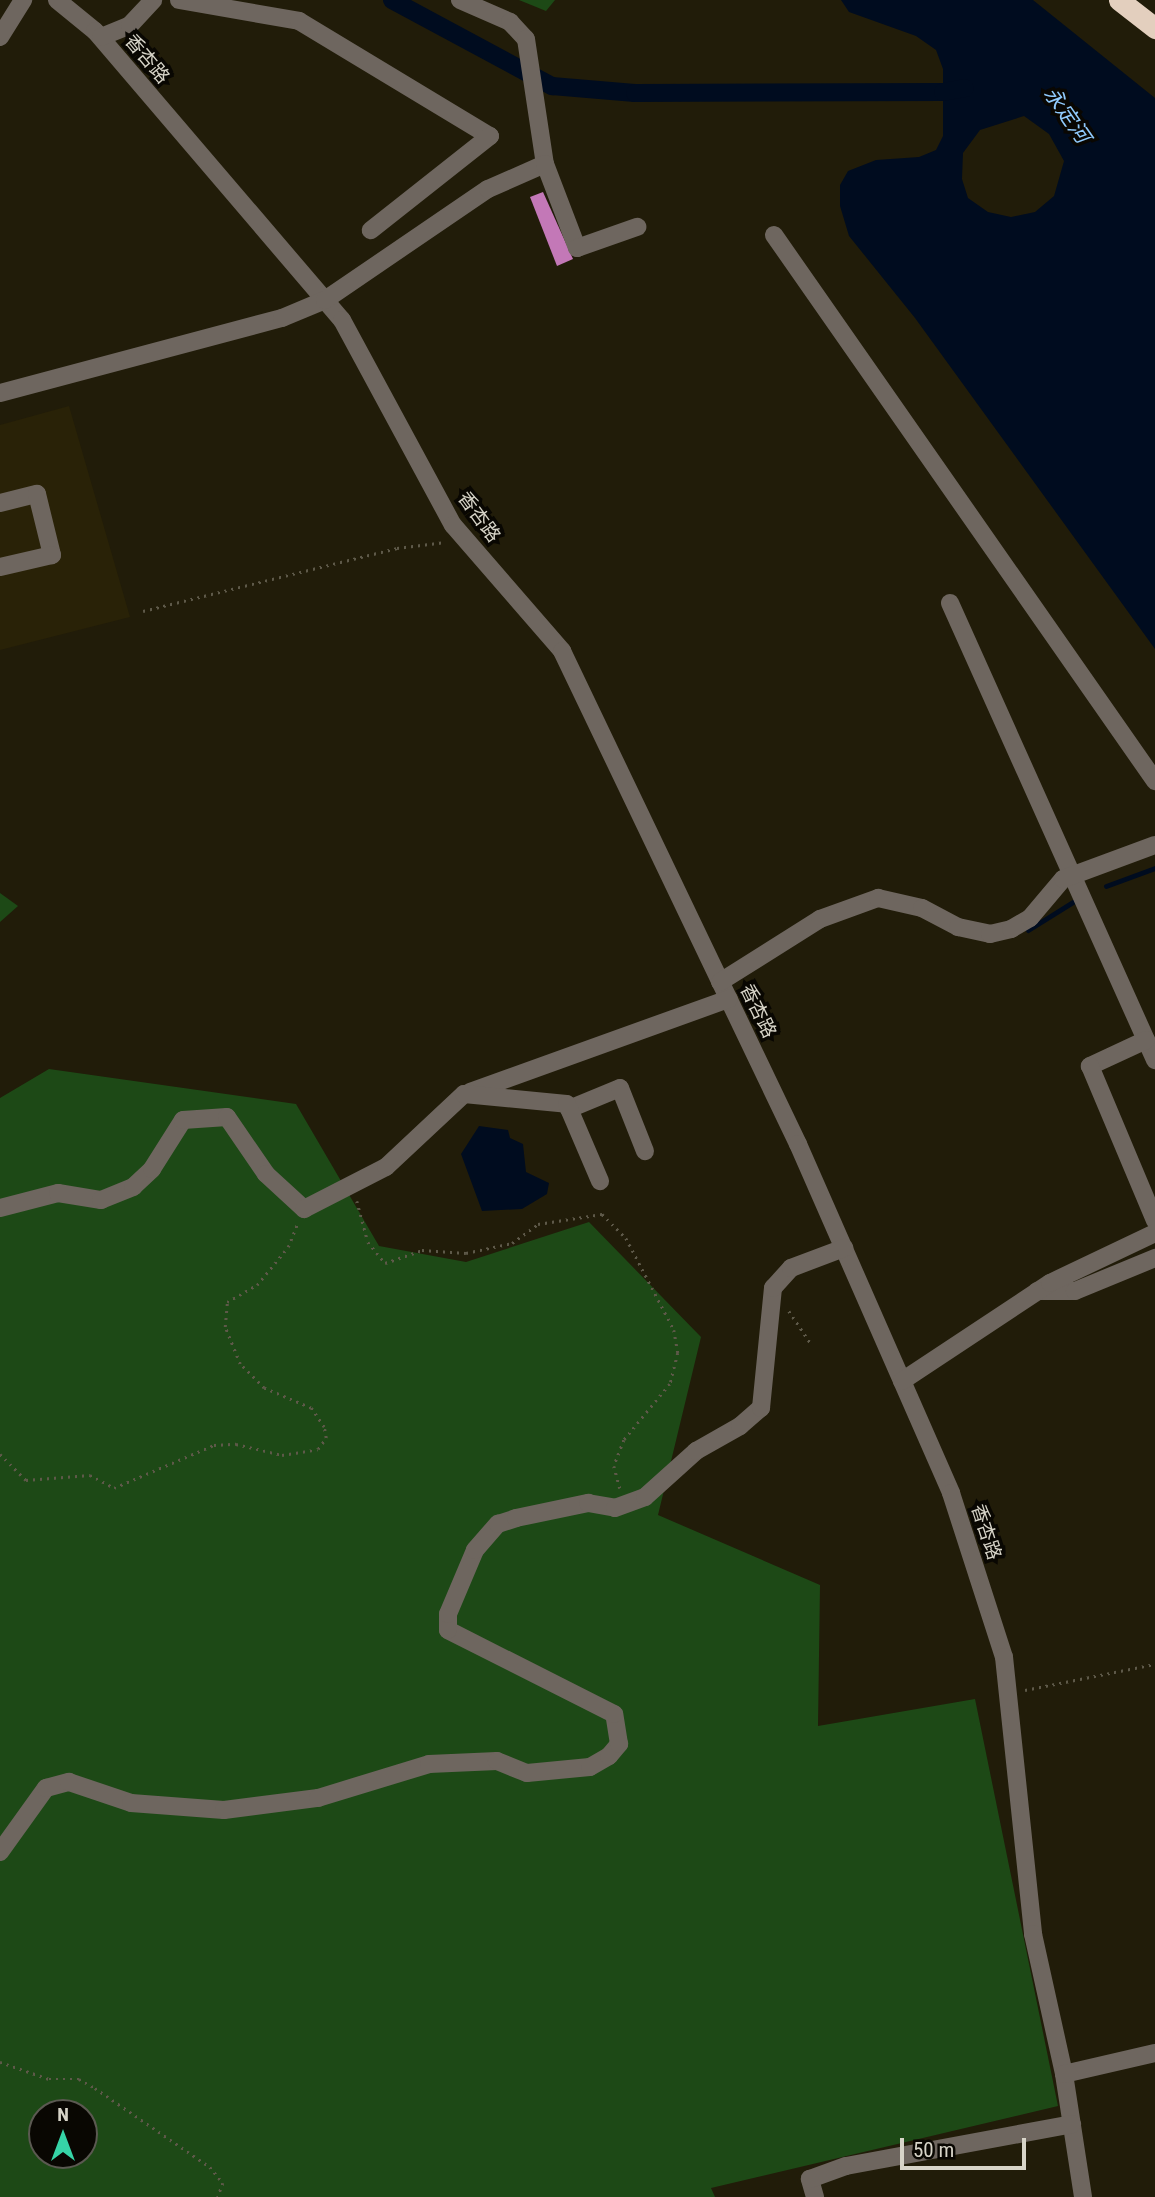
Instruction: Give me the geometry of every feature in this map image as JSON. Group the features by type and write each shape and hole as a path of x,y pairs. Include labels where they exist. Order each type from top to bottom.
{"highway":[{"path":"1119,0 1155,28"}],"street":[{"name":"香杏路","path":"57,0 101,37 342,320 453,524 562,651 729,999 844,1248 951,1493 1004,1657 1033,1934 1064,2074 1083,2197"},
{"path":"101,37 130,25 153,0"},
{"path":"179,0 299,21 489,136 371,230"},
{"path":"460,0 520,29 530,60 545,164 577,248 637,227"},
{"path":"0,37 12,8"},
{"path":"0,393 282,318 325,300 488,189 545,164"},
{"path":"774,235 1155,781"},
{"path":"0,503 37,494 52,555 0,567"},
{"path":"950,603 1155,1060"},
{"path":"720,982 820,919 878,898 922,908 958,927 990,934 1030,918 1063,879 1092,866 1155,845"},
{"path":"0,1208 58,1193 101,1200 133,1187 152,1168 183,1121 226,1116 266,1174 304,1209 386,1167 464,1094 729,999"},
{"path":"1146,1040 1090,1066 1155,1221"},
{"path":"569,1109 620,1088 645,1151"},
{"path":"464,1094 567,1104 600,1181"},
{"path":"902,1381 1037,1292 1155,1233"},
{"path":"0,1852 46,1788 69,1782 131,1803 224,1810 318,1798 429,1764 497,1761 527,1773 590,1767 619,1744 614,1714 463,1642 448,1630 448,1614 475,1550 498,1524 588,1503 615,1508 645,1497 696,1451 740,1426 761,1408 773,1288 791,1268 844,1248"},
{"path":"1037,1292 1075,1291 1155,1258"},
{"path":"1064,2074 1155,2053"},
{"path":"815,2197 810,2179 846,2166 1072,2124"}],"path":[{"path":"143,611 397,548 467,540"},
{"path":"353,1184 368,1242 385,1263 422,1250 466,1254 512,1242 538,1224 602,1214 626,1238 674,1330 678,1353 670,1384 624,1440 614,1466 625,1504"},
{"path":"0,1454 26,1480 90,1475 114,1488 214,1445 236,1444 282,1455 318,1449 326,1438 324,1427 311,1408 264,1388 240,1364 225,1327 227,1302 257,1285 288,1247 304,1209"},
{"path":"773,1288 811,1344"},
{"path":"1008,1694 1155,1664"},
{"path":"0,2062 49,2079 79,2079 95,2088 210,2167 223,2183 218,2197"}],"shaded area":[{"path":"69,406 130,617 0,650 0,425"}],"green space":[{"path":"519,0 555,0 546,11"},
{"path":"0,893 18,906 0,922"},
{"path":"49,1069 296,1104 379,1246 466,1262 589,1222 701,1337 658,1515 820,1585 818,1726 975,1699 1058,2106 711,2188 715,2197 0,2197 0,1098"}],"water":[{"name":"永定河","path":"841,0 1033,0 1155,98 1155,649 915,318 849,236 840,206 840,185 848,171 876,160 919,157 936,150 943,136 943,69 936,50 916,36 849,12","holes":["1024,116 1049,134 1064,161 1054,196 1035,212 1011,217 988,212 968,198 962,179 963,153 980,130"]},
{"path":"479,1126 508,1130 510,1138 523,1144 526,1172 549,1183 547,1194 522,1209 482,1211 461,1154"}],"building":[{"path":"543,192 573,259 557,266 530,197"}],"waterway":[{"path":"392,0 552,86 635,93 943,92 965,88"},
{"path":"1106,886 1155,868"},
{"path":"1028,930 1073,902"}]}
